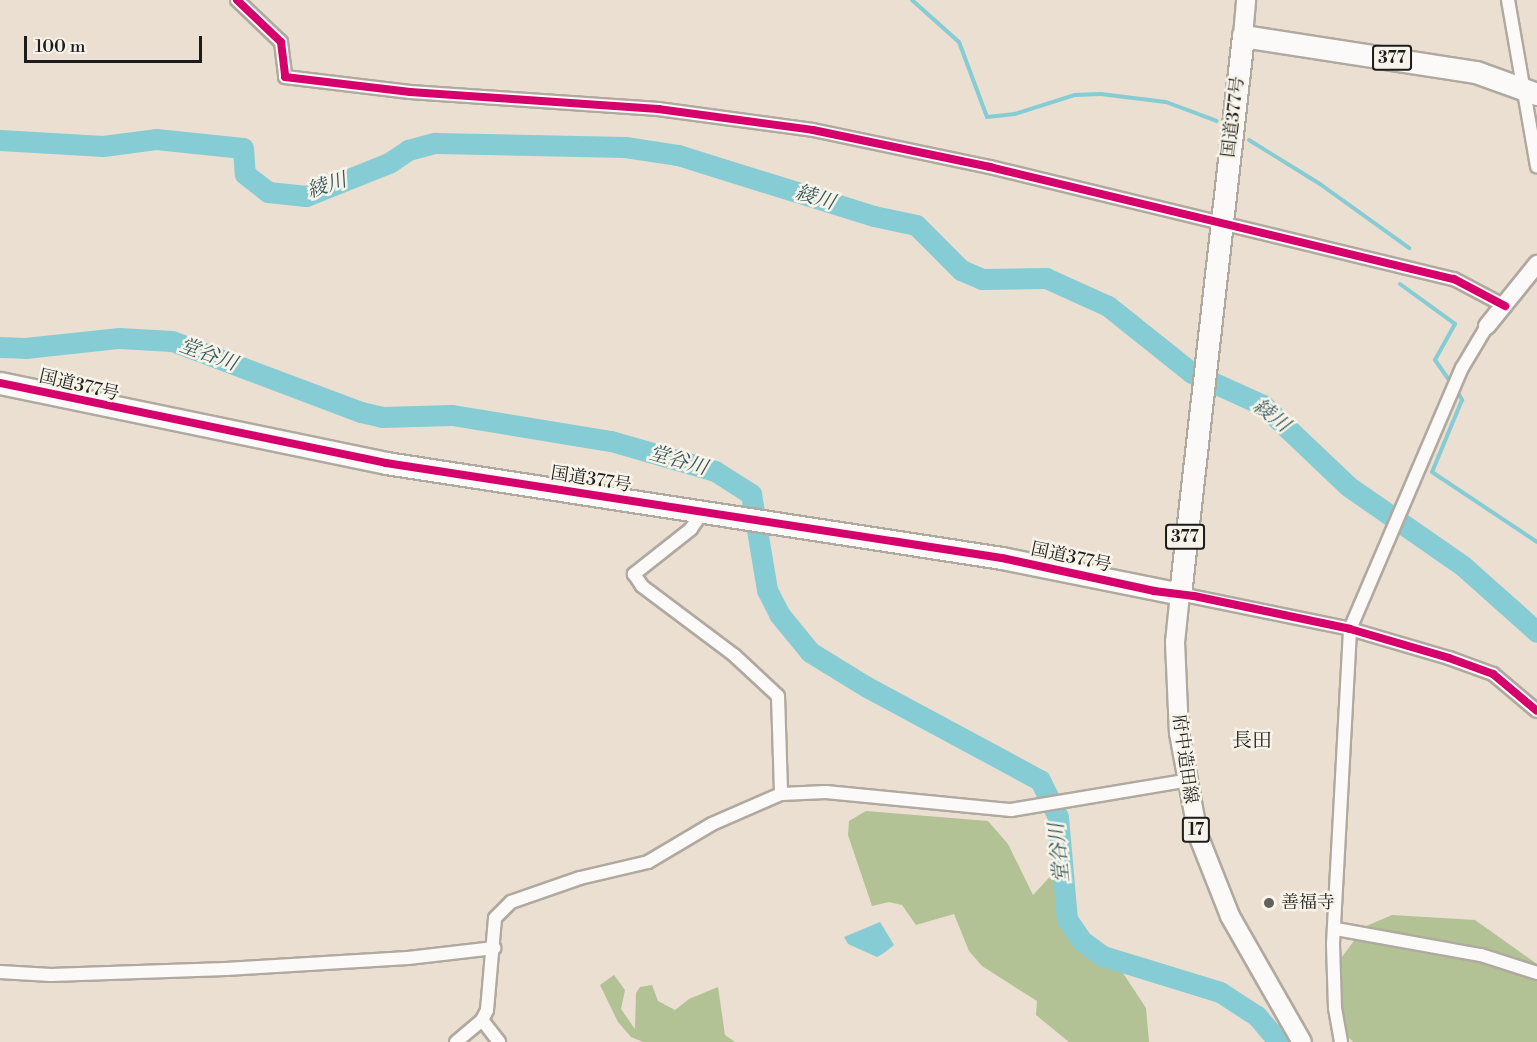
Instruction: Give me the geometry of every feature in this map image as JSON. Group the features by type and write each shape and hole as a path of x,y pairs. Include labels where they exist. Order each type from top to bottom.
{"highway":[{"name":"国道377号","path":"0,383 386,463 1002,558 1180,594 1243,36"},
{"name":"377","path":"1243,36 1476,72 1530,91"}],"main road":[{"path":"1243,36 1246,0"},
{"name":"府中造田線","path":"1180,594 1176,674 1185,781 1198,835 1219,892 1302,1042"}],"street":[{"path":"237,0 281,42 285,77 410,92 658,109 813,130 1001,170 1220,228 1454,279 1505,306"},
{"path":"1508,0 1530,91 1537,166"},
{"path":"1341,1042 1335,1008 1336,929 1350,629 1462,368 1487,326 1537,264"},
{"path":"702,513 692,529 634,574 642,586 735,655 778,696 782,794"},
{"path":"1180,594 1350,629 1493,674 1537,711"},
{"path":"456,1042 482,1020 487,1010 495,948 495,918 524,894 648,862 712,824 782,794 826,792 1011,810 1185,781"},
{"path":"1336,929 1481,955 1537,973"},
{"path":"0,972 51,975 236,969 408,958 495,948"},
{"path":"482,1020 499,1042"}],"green space":[{"path":"866,811 988,821 1008,844 1033,895 1058,868 1061,905 1074,939 1121,970 1146,1008 1149,1042 1069,1042 1036,1015 1037,1001 982,966 969,951 954,914 916,925 902,905 889,902 872,906 848,835 849,821"},
{"path":"1392,915 1475,920 1537,964 1537,1042 1353,1042 1344,1032 1339,993 1342,957 1364,927"},
{"path":"614,975 625,990 621,1009 635,1029 636,993 640,987 652,985 658,1001 675,1010 689,999 718,987 725,1035 735,1042 643,1042 631,1037 618,1022 600,985"}],"water":[{"path":"880,922 894,945 877,957 848,944 844,937"}],"waterway":[{"path":"912,0 959,42 987,117 1015,114 1075,95 1101,94 1166,102 1217,121"},
{"name":"綾川","path":"0,140 103,146 156,139 243,148 245,174 268,192 306,196 389,163 408,150 435,143 625,147 678,155 874,216 916,225 961,270 982,279 1046,278 1108,306 1192,373 1263,405 1348,486 1463,566 1537,632"},
{"path":"1249,140 1320,184 1409,248"},
{"path":"1400,284 1455,324 1435,360 1451,383"},
{"name":"堂谷川","path":"0,347 25,348 119,338 172,341 361,412 382,417 452,415 611,441 715,471 751,494 767,590 779,614 810,652 867,687 1040,780 1058,817 1067,919 1082,941 1103,956 1220,992 1257,1016 1279,1042"},
{"path":"1456,389 1462,400 1432,472 1537,542"}],"cycle path":[{"path":"237,0 281,42 285,77 410,92 658,109 813,130 990,167 1454,279 1505,306"},
{"path":"0,383 386,463 1002,558 1154,591 1194,596 1350,629 1449,658 1493,674 1537,711"}],"place":[{"name":"善福寺","path":"1269,903"}],"district":[{"name":"長田","path":"1252,741"}]}
